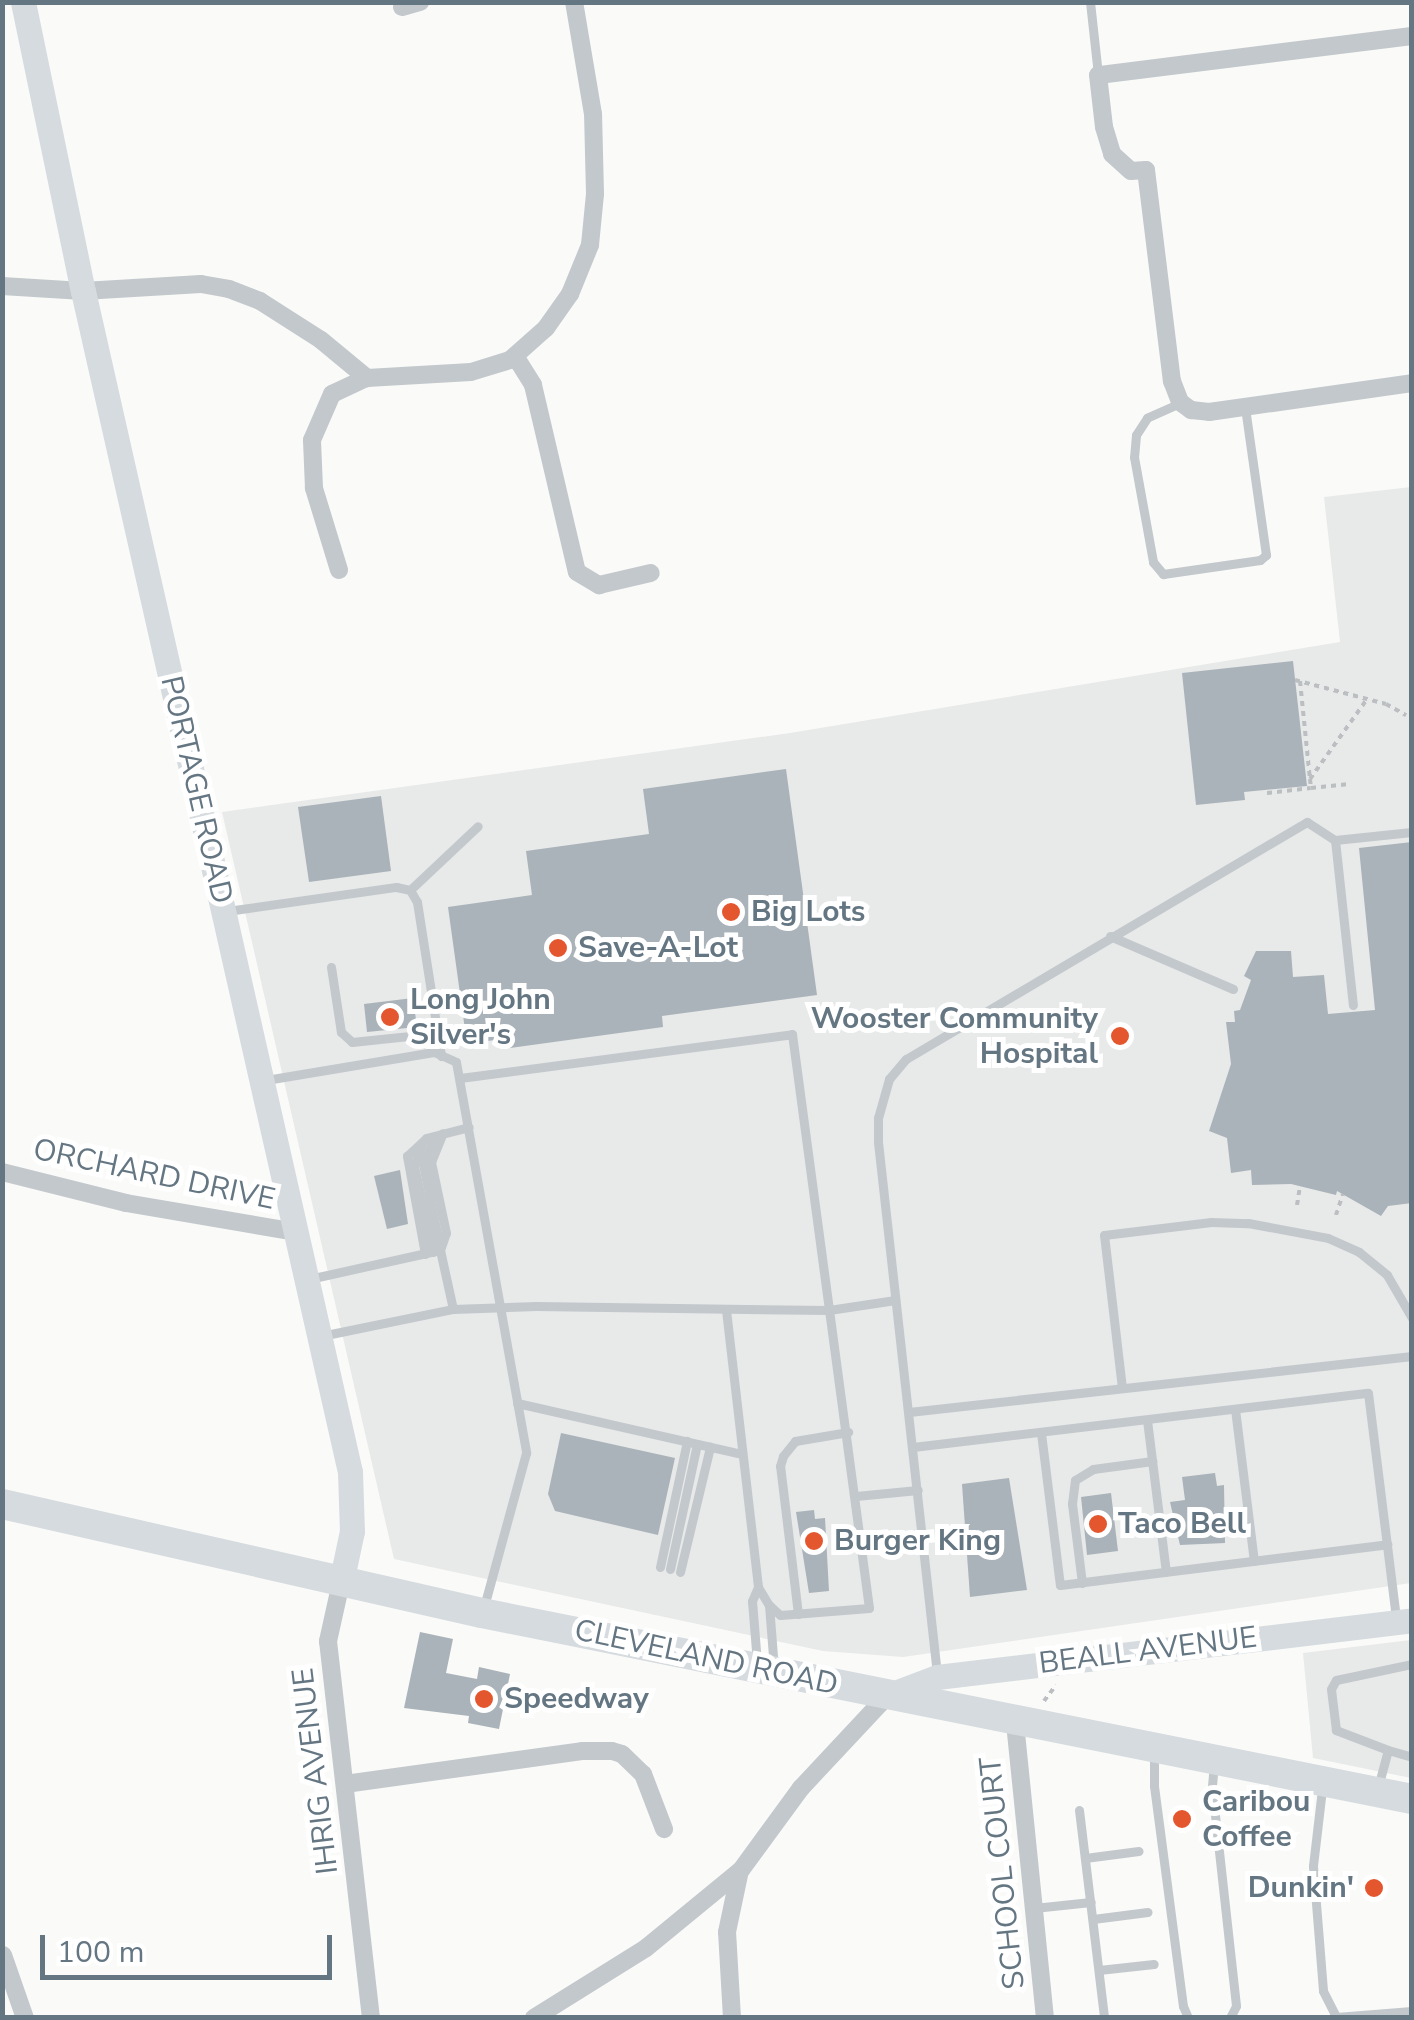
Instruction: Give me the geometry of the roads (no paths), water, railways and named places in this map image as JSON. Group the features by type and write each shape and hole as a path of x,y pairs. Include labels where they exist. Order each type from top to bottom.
{"main road":[{"name":"PORTAGE ROAD","path":"23,2 84,291 350,1472 352,1531 342,1578"},
{"name":"CLEVELAND ROAD","path":"2,1504 342,1578 482,1613 1015,1723 1412,1799"},
{"name":"BEALL AVENUE","path":"887,1696 937,1677 1404,1620"}],"street":[{"path":"339,570 314,488 312,440 332,394 367,378 470,372 515,356 546,328 570,294 590,245 595,194 593,114 574,2"},
{"path":"1412,36 1098,76 1104,127 1112,154 1131,171 1146,170 1172,380 1180,402 1191,410 1209,412 1412,384"},
{"path":"2,286 84,291 201,284 228,289 260,301 291,320 367,378"},
{"path":"515,356 534,385 577,572 599,585 652,572"},
{"name":"ORCHARD DRIVE","path":"2,1172 126,1203 296,1232"},
{"name":"IHRIG AVENUE","path":"342,1578 328,1640 372,2018"},
{"path":"534,2018 646,1948 740,1870 801,1788 887,1696"},
{"name":"SCHOOL COURT","path":"1015,1723 1045,2018"},
{"path":"345,1784 582,1751 612,1752 622,1754 643,1774 664,1829"},
{"path":"732,2018 728,1911 740,1870"},
{"path":"3,1956 25,2018"}],"lane":[{"path":"1090,2 1098,76"},
{"path":"1180,402 1146,418 1136,436 1134,457 1153,562 1163,574 1260,560 1266,555 1245,407"},
{"path":"937,1677 878,1142 878,1118 889,1079 906,1058 1307,822 1334,840 1412,832"},
{"path":"410,890 478,826"},
{"path":"1334,840 1353,1005"},
{"path":"224,912 396,886 410,890 417,902 441,1056"},
{"path":"1110,936 1233,990"},
{"path":"332,967 341,1032 352,1042 437,1034"},
{"path":"460,1078 792,1034 848,1432 868,1608 780,1616 758,1587 726,1310"},
{"path":"262,1080 434,1052 456,1062 526,1454 482,1613"},
{"path":"453,1310 406,1168 407,1156 436,1135 468,1127"},
{"path":"433,1252 423,1164 424,1152 436,1135"},
{"path":"1122,1388 1104,1236 1210,1222 1248,1224 1328,1238 1359,1252 1387,1275 1412,1318"},
{"path":"306,1280 433,1252"},
{"path":"319,1336 453,1310 500,1307 829,1310 895,1300"},
{"path":"909,1412 1412,1356"},
{"path":"913,1448 1368,1393 1387,1544 1404,1620"},
{"path":"517,1403 741,1454"},
{"path":"1235,1410 1254,1561"},
{"path":"1147,1420 1166,1572"},
{"path":"798,1614 780,1466 795,1441 848,1432"},
{"path":"1041,1433 1060,1585 1387,1544"},
{"path":"692,1443 670,1569 710,1446"},
{"path":"1082,1583 1072,1504 1075,1480 1093,1468 1152,1461"},
{"path":"856,1496 918,1490"},
{"path":"758,1587 752,1601 766,1669"},
{"path":"766,1669 768,1605"},
{"path":"1412,1664 1336,1680 1331,1689 1336,1730 1412,1757"},
{"path":"1154,1748 1156,1804 1183,2006 1188,2018"},
{"path":"1377,1792 1388,1750"},
{"path":"1214,1759 1212,1788 1236,2006 1230,2018"},
{"path":"1324,1781 1313,1866 1323,1991 1336,2017 1412,2010"},
{"path":"1079,1810 1104,2018"},
{"path":"1085,1858 1139,1850"},
{"path":"1034,1908 1091,1902"},
{"path":"1093,1920 1148,1912"},
{"path":"1099,1970 1154,1964"}],"place":[{"name":"Big Lots","path":"731,912"},
{"name":"Save-A-Lot","path":"558,948"},
{"name":"Long John Silver's","path":"390,1017"},
{"name":"Wooster Community Hospital","path":"1120,1036"},
{"name":"Taco Bell","path":"1098,1524"},
{"name":"Burger King","path":"814,1541"},
{"name":"Speedway","path":"484,1699"},
{"name":"Caribou Coffee","path":"1182,1819"},
{"name":"Dunkin'","path":"1374,1888"}]}
